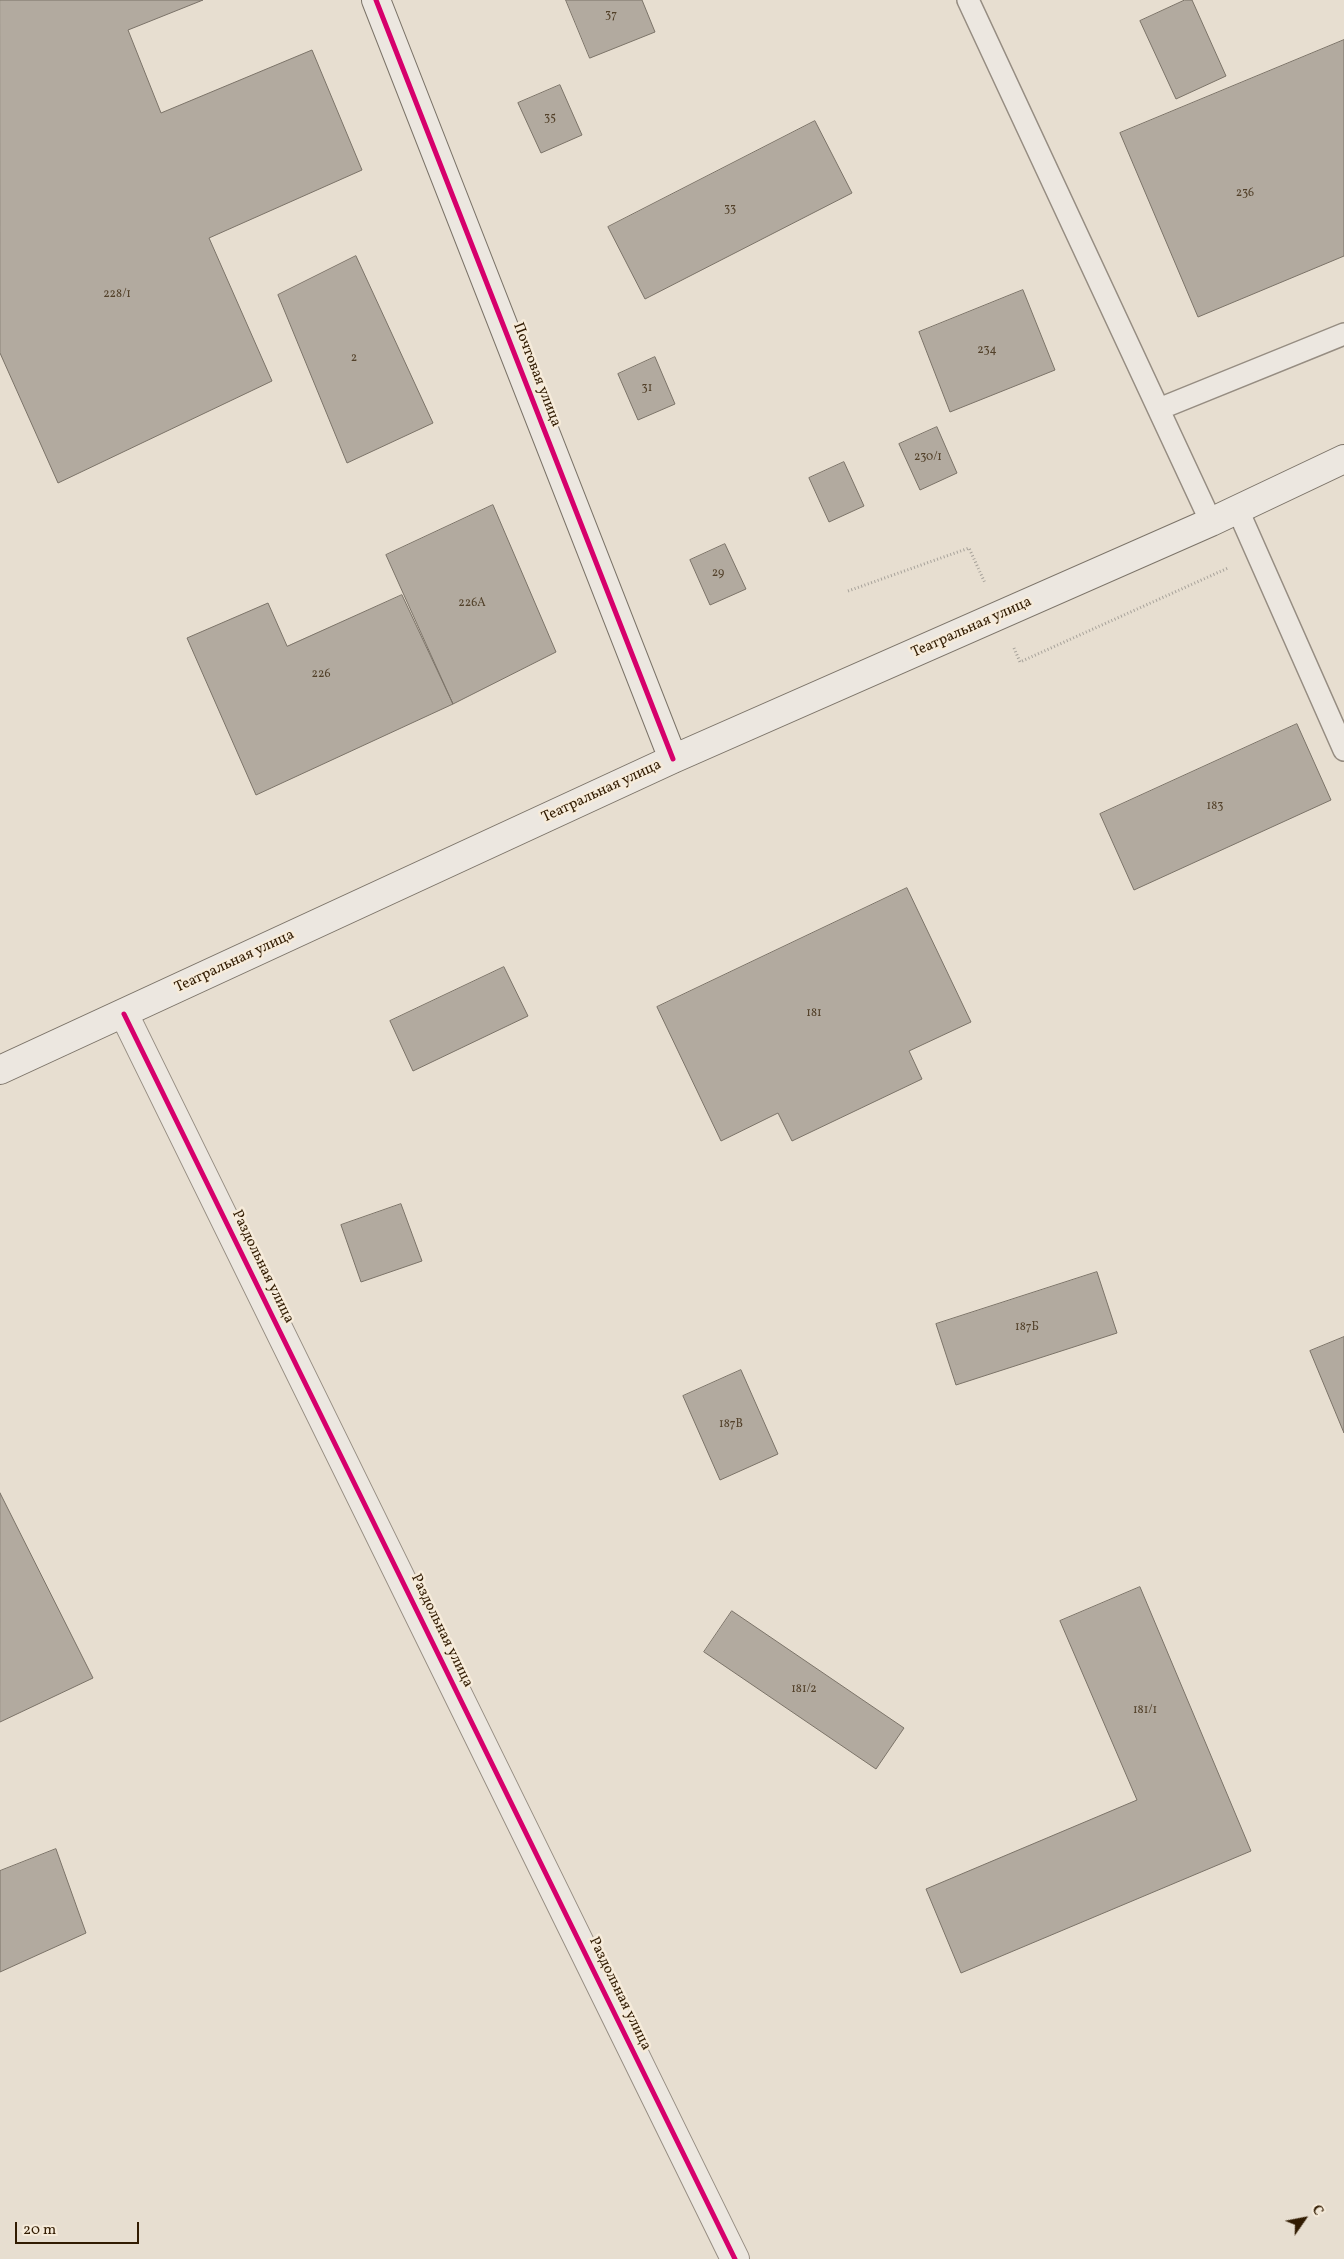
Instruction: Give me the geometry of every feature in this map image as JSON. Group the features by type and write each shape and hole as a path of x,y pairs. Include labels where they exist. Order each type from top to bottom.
{"street":[{"name":"Почтовая улица","path":"376,0 674,759"},
{"name":"Театральная улица","path":"0,1070 674,759 1210,522 1344,459"},
{"name":"Раздольная улица","path":"124,1014 735,2259"}],"lane":[{"path":"968,0 1210,522"},
{"path":"1159,410 1344,334"},
{"path":"1237,508 1344,750"}],"building":[{"path":"0,0 203,0 128,30 161,113 312,50 362,170 209,238 272,381 58,483 0,353"},
{"path":"566,0 642,0 655,32 590,58"},
{"path":"1185,0 1192,0 1226,76 1176,99 1140,21"},
{"path":"1344,40 1344,256 1198,317 1120,133"},
{"path":"560,85 582,135 541,153 518,103"},
{"path":"815,121 852,193 645,299 608,227"},
{"path":"356,256 433,423 347,463 278,295"},
{"path":"1023,290 1055,370 950,412 919,332"},
{"path":"655,357 675,404 638,420 618,374"},
{"path":"937,427 957,473 920,490 899,444"},
{"path":"844,462 864,506 829,522 809,478"},
{"path":"493,505 556,652 453,704 386,555"},
{"path":"725,544 746,589 710,605 690,560"},
{"path":"402,595 453,704 256,795 187,638 268,603 287,646"},
{"path":"1297,724 1331,800 1134,890 1100,814"},
{"path":"907,888 971,1022 909,1051 922,1079 792,1141 778,1113 721,1141 657,1007"},
{"path":"504,967 528,1016 413,1071 390,1021"},
{"path":"401,1204 422,1261 361,1282 341,1225"},
{"path":"1097,1272 1117,1333 956,1385 936,1324"},
{"path":"1344,1337 1344,1433 1310,1351"},
{"path":"741,1370 778,1454 720,1480 683,1396"},
{"path":"0,1493 93,1678 0,1722"},
{"path":"1140,1587 1251,1851 961,1973 926,1889 1137,1800 1060,1621"},
{"path":"732,1611 904,1728 876,1769 704,1652"},
{"path":"56,1849 86,1933 0,1972 0,1871"}],"cycle path":[{"path":"376,0 673,759"},
{"path":"124,1014 735,2259"}]}
